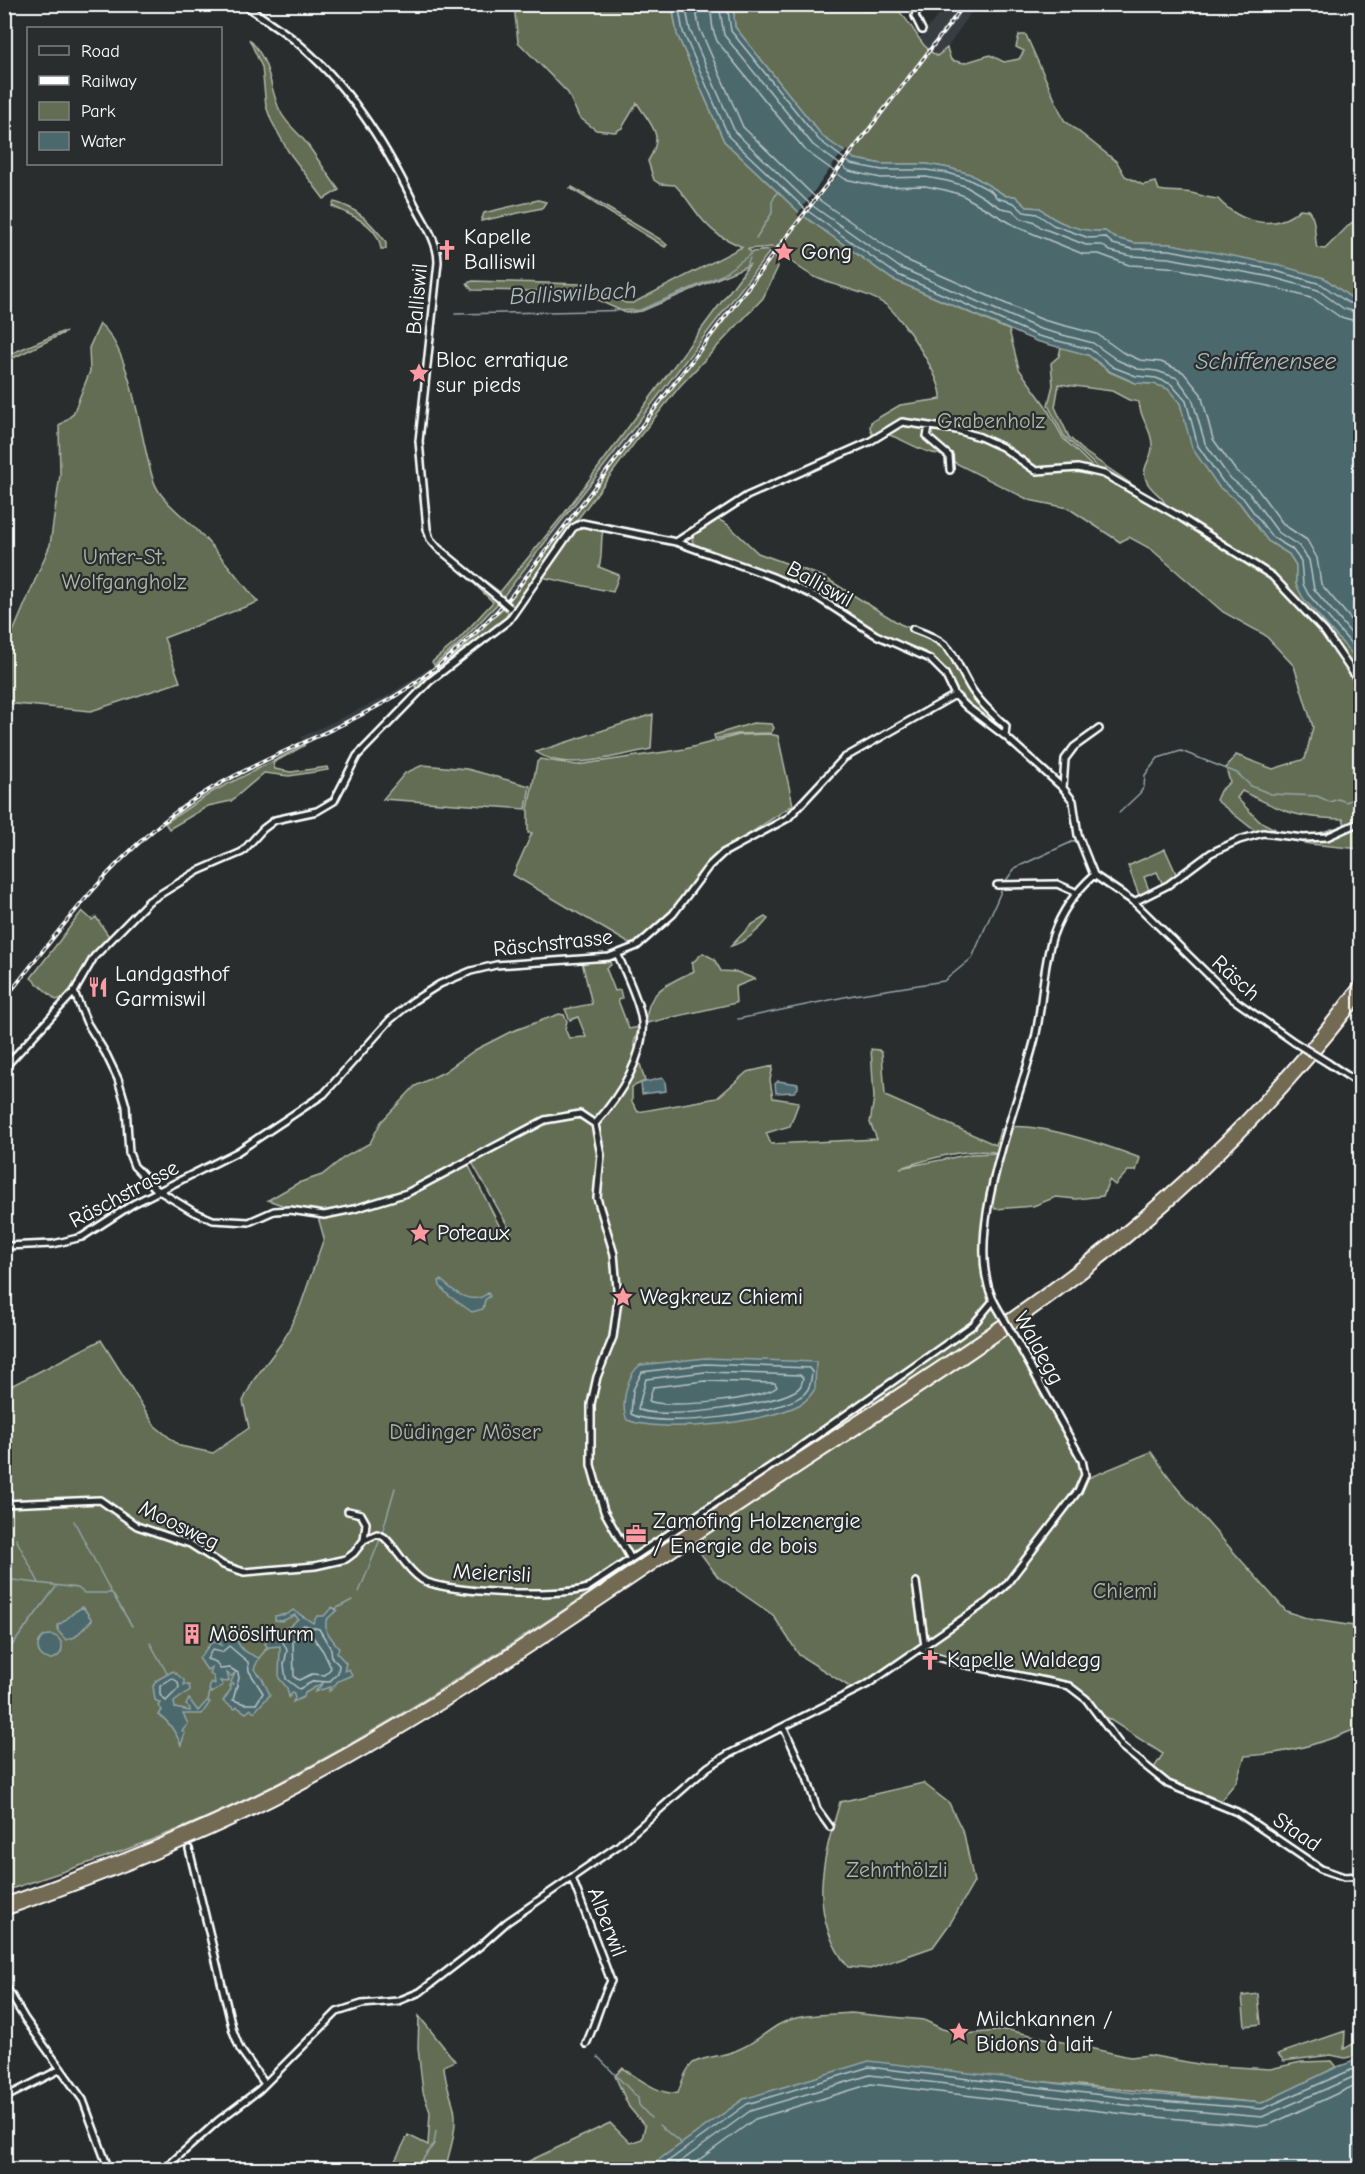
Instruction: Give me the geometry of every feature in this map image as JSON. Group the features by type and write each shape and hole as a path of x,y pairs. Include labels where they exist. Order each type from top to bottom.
{"highway":[{"path":"4,1903 121,1860 217,1820 364,1743 487,1666 981,1337 1078,1268 1176,1186 1275,1088 1360,984"},
{"path":"4,1911 196,1836 291,1791 368,1749 516,1656 993,1337 1103,1258 1194,1180 1275,1099 1360,996"}],"street":[{"name":"Balliswil","path":"244,4 294,40 324,66 353,100 390,154 431,236 438,262 419,450 427,529 430,539 438,548 512,608 521,606 540,573 578,523 626,530 676,542 795,586 876,635 930,659 945,674 955,694 977,716 1005,736"},
{"path":"918,4 915,16 922,30"},
{"path":"676,542 747,496 872,441 895,424 902,422 968,432 991,441 1036,471 1078,468 1098,471 1180,517 1282,585 1332,640 1360,683"},
{"path":"928,426 927,437 949,456 950,470"},
{"path":"691,547 692,533"},
{"path":"4,1068 74,992 94,957 157,894 206,867 242,852 263,829 275,820 317,811 331,804 339,795 350,766 357,756 424,687 499,630 512,608"},
{"path":"913,629 939,638 952,652 973,691 1006,726 1005,736 1043,772 1064,788 1073,801 1078,835 1094,875 1075,892 1053,935 1032,1051 1003,1142 995,1177 983,1264 993,1301"},
{"name":"Räschstrasse","path":"4,1246 53,1244 78,1239 95,1231 133,1204 237,1152 314,1102 338,1081 390,1020 413,1001 440,984 471,971 496,965 618,955 637,946 683,902 709,866 723,853 797,811 844,758 955,694"},
{"path":"1064,788 1065,759 1074,747 1099,729"},
{"path":"1134,902 1168,885 1211,853 1239,840 1263,833 1303,838 1327,837 1360,822"},
{"name":"Räsch","path":"1094,875 1134,902 1224,992 1250,1014 1360,1084"},
{"path":"997,885 1057,884 1075,892"},
{"path":"595,1124 610,1106 633,1070 642,1028 639,1007 618,955"},
{"path":"74,992 87,1023 118,1079 128,1119 131,1160 140,1173 160,1191 192,1211 213,1220 233,1223 249,1222 274,1211 290,1210 312,1215 338,1213 407,1193 555,1116 580,1114 595,1124 601,1155 597,1198 614,1254 618,1300 613,1337 597,1377 591,1404 591,1465 604,1511 631,1558"},
{"name":"Waldegg","path":"163,2169 265,2084 337,2012 362,2004 398,2001 420,1992 507,1922 619,1845 708,1767 729,1754 868,1684 923,1647 1006,1585 1084,1480 1082,1460 993,1301 973,1325 794,1451 631,1558"},
{"name":"Moosweg","path":"4,1504 100,1500 137,1526 190,1544 217,1562 244,1572 336,1562 350,1557 364,1540"},
{"path":"348,1511 360,1514 377,1534 364,1540"},
{"path":"364,1540 366,1523"},
{"name":"Meierisli","path":"377,1534 384,1537 420,1579 459,1590 577,1591 593,1585 631,1558"},
{"path":"916,1582 923,1647"},
{"name":"Staad","path":"923,1647 931,1655 962,1664 1069,1686 1086,1699 1113,1738 1143,1767 1168,1784 1237,1812 1321,1869 1344,1877 1360,1876"},
{"path":"783,1728 807,1778 817,1809 830,1827"},
{"path":"189,1849 234,2031 240,2049 265,2084"},
{"name":"Alberwil","path":"572,1878 611,1981 602,1996 598,2015 586,2044"},
{"path":"4,1983 25,2019 88,2111 109,2169"},
{"path":"4,2098 61,2069"}],"shaded area":[{"path":"947,5 976,5 947,48 937,56 922,47 919,38"},
{"path":"771,250 775,253 507,604 463,648 415,686 305,745 301,737 387,696 434,665 459,644 499,602"}],"green space":[{"path":"859,4 863,11 896,9 930,51 937,56 947,48 951,60 964,63 990,55 1004,62 1019,59 1024,51 1016,47 1019,35 1026,35 1064,120 1117,162 1125,176 1143,185 1156,182 1159,190 1188,192 1218,199 1236,214 1258,222 1280,221 1300,209 1308,210 1314,223 1317,248 1325,249 1351,223 1360,218 1360,300 1350,297 1324,278 1171,244 1134,243 1115,238 1105,231 1070,226 1053,218 1040,208 1027,207 1015,196 1006,196 970,174 949,168 927,164 882,164 855,159 823,137 735,27 733,5"},
{"name":"Grabenholz","path":"514,5 672,5 677,34 724,141 801,214 892,279 1009,330 1019,369 1045,405 1063,438 1094,468 1078,466 1105,476 1270,577 1323,633 1360,687 1360,821 1318,836 1319,833 1345,825 1343,819 1313,817 1290,812 1242,791 1237,798 1259,821 1275,829 1274,833 1255,831 1216,800 1220,791 1230,782 1226,768 1236,755 1273,769 1305,759 1313,727 1294,666 1265,635 1223,612 1151,549 1129,537 1120,542 1068,508 1029,500 938,454 925,451 886,434 890,429 888,426 873,437 871,422 900,405 941,399 936,378 929,364 902,322 886,305 870,296 811,275 772,247 748,249 751,252 771,250 502,598 435,543 500,592 563,515 749,265 642,311 626,313 580,292 472,290 467,283 473,281 582,284 626,303 633,303 742,247 713,231 675,185 660,184 654,180 648,161 656,144 656,137 652,125 637,103 622,128 615,132 596,130 579,117 568,93 518,42"},
{"path":"249,39 266,65 280,111 307,144 339,190 324,199 288,151 271,120 266,106 262,67"},
{"path":"572,187 667,245 665,247 570,188"},
{"path":"538,200 546,202 542,208 481,221 484,213"},
{"path":"334,202 350,208 363,217 386,242 386,249 381,249 379,240 369,227 332,206"},
{"path":"775,253 778,267 763,298 680,386 636,441 545,563 522,602 516,606 507,604"},
{"name":"Unter-St. Wolfgangholz","path":"100,324 111,336 127,374 156,487 166,501 198,531 258,602 164,638 180,682 91,711 5,703 5,623 13,632 50,545 60,475 59,426 73,414 90,371 89,348"},
{"path":"66,332 5,362 5,356"},
{"path":"1061,347 1088,355 1110,372 1135,383 1154,384 1168,388 1180,403 1193,448 1219,487 1239,502 1268,541 1289,554 1296,565 1296,584 1303,597 1360,663 1360,679 1327,631 1283,583 1166,506 1150,487 1146,480 1145,467 1151,453 1152,442 1139,402 1129,400 1112,391 1059,384 1055,407 1069,437 1085,452 1162,505 1100,470 1064,436 1048,405 1053,385 1051,363 1059,356"},
{"path":"717,519 727,524 758,553 824,577 900,624 937,639 954,656 967,684 1004,726 1003,731 961,698 946,672 928,654 876,633 812,591 695,546 692,540 695,533"},
{"path":"581,525 603,530 599,567 619,575 613,592 541,577 574,530"},
{"path":"443,554 499,602 459,644 434,665 432,662 457,641 493,602"},
{"path":"506,605 509,618 419,689 415,686 463,648"},
{"path":"653,714 651,749 577,762 548,758 536,752"},
{"path":"753,723 772,724 774,728 771,733 737,734 715,739 714,735"},
{"path":"739,735 778,736 793,805 717,855 692,882 675,907 632,945 513,875 532,833 528,833 528,809 537,762 540,759 577,765 685,749"},
{"path":"305,745 273,763 275,769 291,772 327,767 328,770 289,776 264,773 231,801 208,806 169,829 165,823 212,792"},
{"path":"423,765 467,769 530,786 526,809 383,799 405,773"},
{"path":"1360,824 1360,849 1310,844 1262,835 1326,840"},
{"path":"1165,849 1178,878 1164,887 1157,872 1144,877 1150,893 1140,898 1128,866"},
{"path":"82,911 92,920 96,917 110,938 88,962 66,997 56,1000 31,978"},
{"path":"765,917 768,919 756,932 731,946 751,925"},
{"path":"703,953 714,959 721,971 737,972 755,979 735,987 736,1003 647,1023 647,1012 654,996 667,985 694,971 692,963"},
{"name":"Düdinger Möser","path":"582,962 610,962 611,965 606,968 615,991 620,990 622,998 618,1000 629,1029 639,1027 634,1043 645,1081 632,1087 632,1102 638,1112 717,1098 747,1072 773,1066 770,1080 773,1098 799,1102 790,1126 766,1133 771,1144 877,1139 870,1123 874,1098 871,1049 882,1053 885,1096 996,1145 1000,1130 1028,1127 1069,1135 1140,1158 1136,1171 1128,1171 1115,1185 1109,1180 1103,1196 1076,1199 1056,1197 1033,1206 995,1209 992,1203 1001,1153 963,1152 900,1168 971,1154 998,1153 983,1222 982,1274 986,1291 1083,1471 1082,1481 1075,1492 1080,1494 1088,1478 1151,1452 1177,1488 1286,1611 1309,1619 1360,1627 1360,1727 1304,1747 1245,1756 1236,1782 1218,1804 1184,1790 1152,1771 1163,1754 1098,1712 1087,1697 1070,1684 1042,1676 962,1663 939,1657 925,1648 963,1621 961,1616 853,1689 799,1655 773,1615 718,1577 684,1531 410,1709 296,1774 181,1828 123,1851 5,1891 5,1389 101,1340 155,1426 180,1446 213,1453 249,1428 243,1401 253,1381 283,1341 300,1307 324,1238 318,1217 339,1214 396,1198 468,1164 503,1233 511,1232 470,1159 407,1191 353,1207 307,1214 268,1200 298,1183 322,1175 343,1158 370,1143 381,1122 415,1086 444,1072 475,1050 510,1032 559,1014 564,1015 567,1021 565,1029 569,1038 586,1037 578,1017 570,1020 565,1009 592,1004"},
{"name":"Zehnthölzli","path":"923,1783 949,1803 964,1834 974,1882 951,1922 933,1947 870,1969 848,1967 835,1947 827,1927 822,1887 828,1845 840,1802"},
{"path":"1258,1994 1261,2024 1245,2026 1242,1996"},
{"path":"851,2013 924,2020 942,2029 965,2034 1008,2030 1130,2057 1149,2055 1203,2065 1270,2069 1301,2062 1332,2061 1337,2067 1262,2103 1026,2080 744,2099 646,2169 510,2170 610,2123 630,2143 642,2139 645,2126 629,2107 615,2076 622,2068 656,2089 678,2093 687,2070 695,2062 742,2048 778,2025 795,2018"},
{"path":"419,2016 455,2061 444,2066 455,2115 453,2139 445,2169 391,2169 408,2135 428,2145 430,2112 423,2092 418,2048"},
{"path":"1345,2031 1344,2049 1360,2040 1360,2055 1345,2058 1331,2055 1284,2061 1278,2054"}],"water":[{"name":"Schiffenensee","path":"672,5 733,5 735,27 823,137 855,159 882,164 927,164 949,168 970,174 1006,196 1015,196 1027,207 1040,208 1053,218 1070,226 1105,231 1115,238 1134,243 1171,244 1274,264 1324,278 1350,297 1360,300 1360,663 1303,598 1296,584 1296,565 1289,554 1268,541 1239,502 1219,487 1192,448 1180,403 1168,389 1154,384 1136,383 1111,372 1088,355 1036,341 892,279 801,214 724,141 677,34"},
{"path":"662,1078 665,1081 666,1091 642,1094 641,1083"},
{"path":"778,1081 798,1084 798,1088 794,1092 776,1093 775,1084"},
{"path":"441,1280 457,1293 469,1298 482,1297 488,1293 490,1296 485,1300 483,1309 472,1312 449,1296 440,1286 439,1281"},
{"path":"705,1358 816,1362 815,1389 799,1405 762,1417 739,1421 664,1426 627,1420 624,1406 626,1391 635,1370 640,1365"},
{"path":"83,1607 92,1620 75,1637 66,1640 58,1631 58,1625"},
{"path":"332,1607 337,1610 326,1620 326,1631 339,1648 337,1653 346,1663 344,1671 349,1669 352,1675 338,1681 329,1691 330,1687 315,1692 324,1682 293,1702 295,1698 293,1692 289,1697 287,1688 279,1678 280,1646 269,1647 264,1652 267,1646 265,1644 276,1630 289,1627 298,1619 295,1615 282,1621 275,1620 275,1616 288,1614 293,1610 313,1623 317,1616 324,1616"},
{"path":"50,1635 58,1639 62,1647 58,1655 50,1659 42,1655 38,1647 42,1639"},
{"path":"226,1635 237,1640 246,1652 259,1658 254,1669 262,1678 270,1695 254,1712 251,1709 246,1713 223,1701 231,1689 230,1685 233,1684 231,1682 235,1673 231,1676 227,1673 229,1680 227,1682 220,1681 223,1685 212,1693 209,1690 211,1682 215,1684 214,1677 210,1674 212,1667 207,1670 199,1658 211,1643 216,1642 222,1646 217,1638"},
{"path":"173,1671 184,1680 184,1685 189,1685 190,1690 174,1702 175,1708 190,1711 186,1705 189,1699 198,1711 207,1701 210,1702 202,1714 183,1714 188,1724 182,1731 185,1733 181,1745 172,1728 159,1715 162,1710 158,1706 160,1703 155,1700 153,1686 157,1680"},
{"path":"1360,2059 1360,2169 646,2169 744,2099 869,2061 1136,2093 1262,2103 1337,2067"}],"pier":[{"path":"847,150 852,154 846,164 803,219 797,215 838,158"}],"waterway":[{"name":"Balliswilbach","path":"756,238 772,213 772,202 777,192"},
{"name":"Balliswilbach","path":"455,314 640,310 722,275 752,253"},
{"path":"742,276 750,258"},
{"path":"1350,297 1360,283"},
{"path":"1119,813 1140,793 1144,787 1145,775 1158,758 1181,751 1237,773 1251,786 1271,794 1317,796 1330,802 1338,799 1346,802 1360,796"},
{"path":"1005,882 1015,868 1076,840"},
{"path":"738,1019 854,995 944,981 972,958 1002,889"},
{"path":"382,1533 395,1488"},
{"path":"74,1521 111,1592"},
{"path":"359,1592 381,1537"},
{"path":"16,1539 39,1583"},
{"path":"4,1579 78,1588 84,1593 112,1593 132,1626"},
{"path":"4,1656 56,1587"},
{"path":"335,1609 352,1600"},
{"path":"150,1643 167,1673"},
{"path":"259,1658 264,1652"},
{"path":"208,1701 210,1692"},
{"path":"598,2057 638,2098 639,2105 651,2118"},
{"path":"659,2125 682,2144"},
{"path":"415,2170 434,2144 436,2131"}],"railway":[{"path":"4,1000 97,885 149,834 178,811 231,777 370,711 392,698 441,664 498,610 512,595 965,4"}],"place":[{"name":"Kapelle Balliswil","path":"447,250"},
{"name":"Gong","path":"784,252"},
{"name":"Bloc erratique sur pieds","path":"419,373"},
{"name":"Landgasthof Garmiswil","path":"98,987"},
{"name":"Poteaux","path":"420,1233"},
{"name":"Wegkreuz Chiemi","path":"623,1297"},
{"name":"Zamofing Holzenergie / Energie de bois","path":"636,1534"},
{"name":"Möösliturm","path":"192,1634"},
{"name":"Kapelle Waldegg","path":"930,1660"},
{"name":"Milchkannen / Bidons à lait","path":"959,2032"}],"park label":[{"name":"Chiemi","path":"1125,1591"}]}
